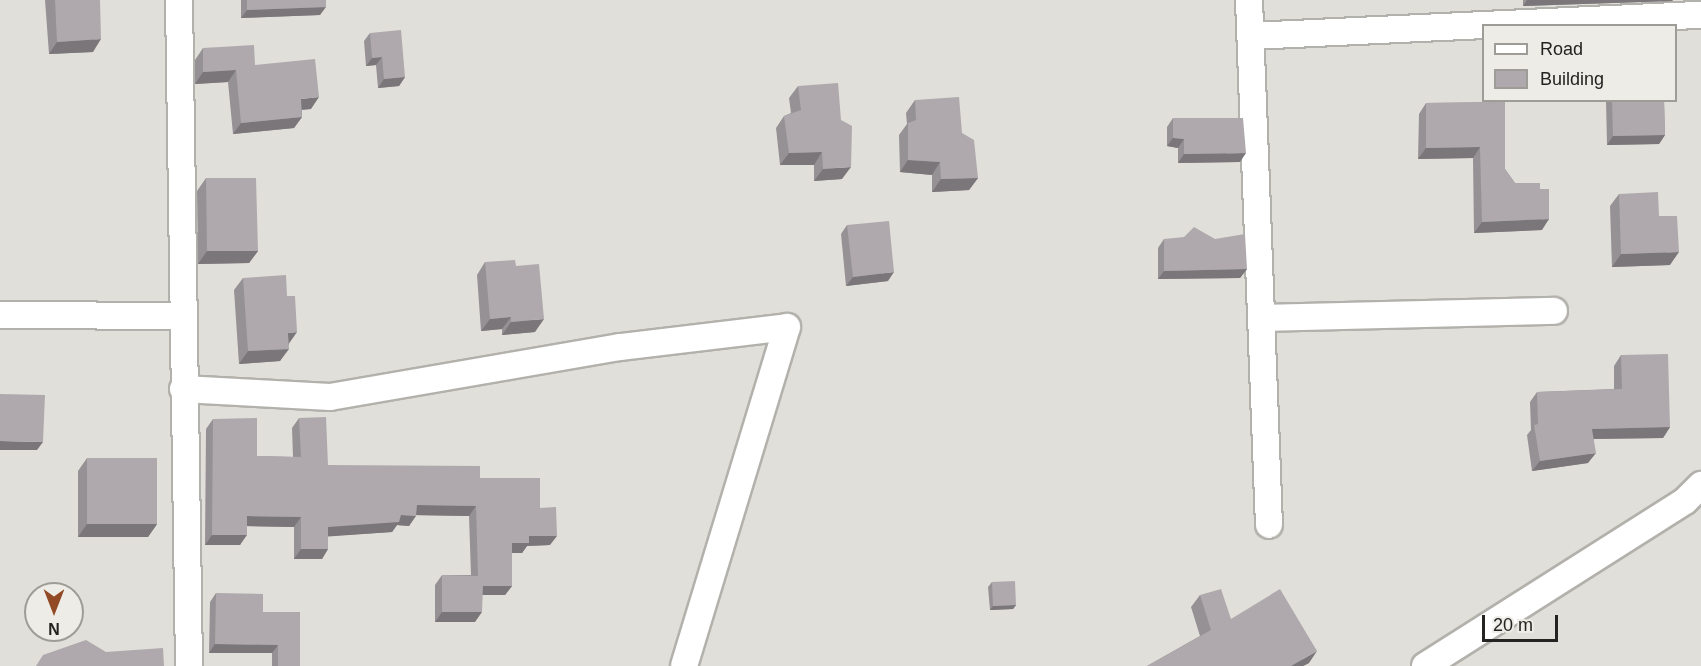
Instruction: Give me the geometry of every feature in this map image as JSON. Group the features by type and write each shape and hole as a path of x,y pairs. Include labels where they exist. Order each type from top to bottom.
{"street":[{"path":"179,0 181,316 189,666"},
{"path":"1249,0 1264,318 1269,525"},
{"path":"1508,24 1701,15"},
{"path":"1251,36 1482,25"},
{"path":"1264,318 1554,311"},
{"path":"0,315 181,316"},
{"path":"183,389 330,397 620,347 787,327 684,666"},
{"path":"1425,666 1685,501 1701,485"}],"building":[{"path":"55,0 100,0 101,39 57,42"},
{"path":"247,0 326,0 326,7 247,10"},
{"path":"401,30 405,77 384,79 382,57 372,58 370,33"},
{"path":"254,45 255,65 315,59 319,97 301,99 302,117 241,123 236,70 203,72 203,48"},
{"path":"838,83 841,120 852,126 851,167 823,169 822,152 789,153 784,116 801,110 798,86"},
{"path":"959,97 962,133 974,140 978,178 941,179 940,162 908,160 908,123 916,120 915,100"},
{"path":"1505,102 1505,169 1515,183 1540,183 1540,189 1549,189 1549,219 1482,222 1480,147 1426,148 1426,103"},
{"path":"1612,102 1664,102 1665,135 1613,136"},
{"path":"1173,118 1243,118 1246,153 1184,154 1184,139 1173,138"},
{"path":"206,178 256,178 258,251 207,251"},
{"path":"1658,192 1659,216 1677,216 1679,252 1621,254 1619,194"},
{"path":"889,221 894,272 853,277 847,225"},
{"path":"1194,227 1215,239 1245,234 1247,269 1164,271 1164,239 1184,237"},
{"path":"515,260 516,266 539,264 544,319 511,322 511,317 490,319 485,262"},
{"path":"286,275 287,296 295,296 297,332 288,333 289,349 248,351 243,278"},
{"path":"1668,354 1670,427 1592,429 1596,453 1540,461 1534,425 1538,424 1537,392 1622,389 1621,355"},
{"path":"0,394 45,395 43,442 0,441"},
{"path":"326,417 328,465 480,466 480,478 540,478 540,508 556,507 557,536 529,536 529,543 512,543 512,586 483,586 482,612 442,612 442,575 478,576 476,506 417,505 416,516 401,515 399,522 328,527 328,549 301,549 301,517 247,516 247,535 212,535 213,419 257,418 257,456 301,457 299,418"},
{"path":"87,458 157,458 157,524 87,524"},
{"path":"1015,581 1016,605 993,606 992,582"},
{"path":"1221,589 1231,619 1280,589 1317,651 1291,666 1147,666 1211,630 1200,595"},
{"path":"216,593 263,594 263,612 300,612 300,666 278,666 278,645 215,644"},
{"path":"84,641 106,652 163,648 164,666 36,666 43,655"}]}
